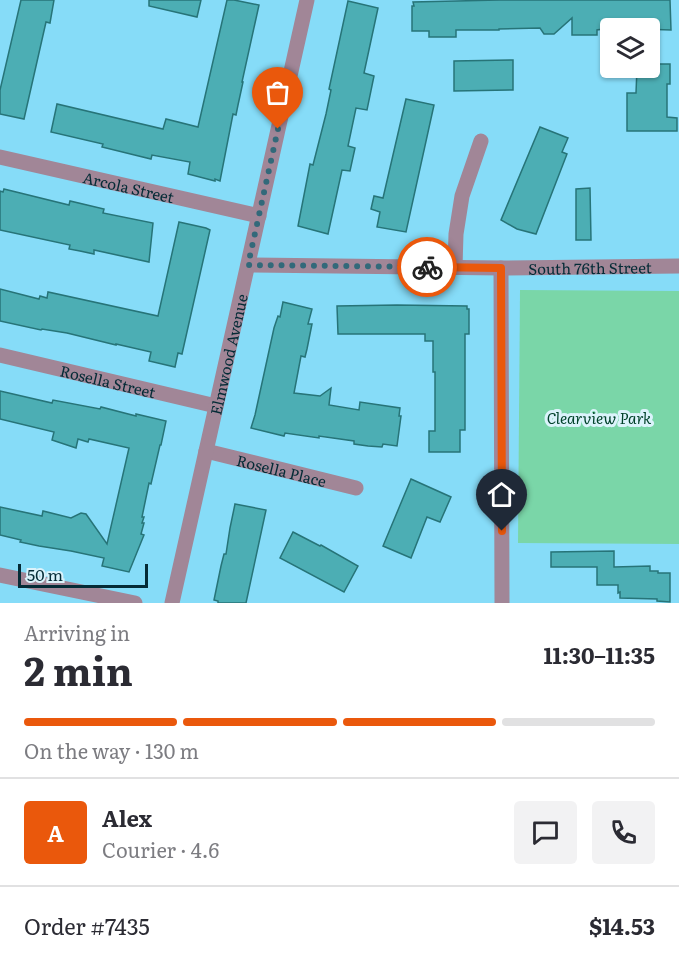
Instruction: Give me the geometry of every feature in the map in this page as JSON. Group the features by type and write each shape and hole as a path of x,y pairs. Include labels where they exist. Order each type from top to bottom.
{"street":[{"name":"Elmwood Avenue","path":"172,603 307,0"},
{"path":"455,267 456,234 462,196 481,141"},
{"name":"Arcola Street","path":"0,157 259,216"},
{"name":"South 76th Street","path":"248,265 501,268 679,266"},
{"path":"501,268 502,603"},
{"name":"Rosella Street","path":"0,355 216,406"},
{"name":"Rosella Place","path":"206,452 356,488"},
{"path":"0,575 135,603"}],"green space":[{"name":"Clearview Park","path":"520,290 679,291 679,544 518,543"}],"building":[{"path":"21,0 54,0 50,23 46,22 24,119 0,114 0,90"},
{"path":"149,0 201,0 197,17 149,6"},
{"path":"227,0 259,5 236,115 233,114 220,181 188,174 190,162 152,155 151,159 102,147 103,144 51,132 57,104 163,129 166,119 198,127"},
{"path":"670,0 671,30 660,30 660,18 600,18 600,30 597,30 597,35 572,35 572,18 554,34 544,34 540,28 456,30 456,37 429,37 429,31 412,31 413,2"},
{"path":"348,1 378,8 364,73 374,76 367,110 356,108 348,146 355,148 350,171 342,170 328,234 298,226 310,164 313,165 326,114 331,90 329,89"},
{"path":"513,60 513,90 454,91 454,61"},
{"path":"660,64 670,64 670,84 667,84 667,117 677,118 677,131 627,131 627,93 636,93 637,78 660,78"},
{"path":"406,99 434,105 406,232 377,227 380,212 371,209 374,196 383,198"},
{"path":"540,127 568,138 562,152 567,154 536,234 517,229 501,220"},
{"path":"590,188 591,240 576,240 576,189"},
{"path":"4,189 69,205 70,201 104,209 103,213 153,223 149,262 94,250 94,254 69,249 70,245 0,230 0,191 3,192"},
{"path":"179,222 210,230 182,354 178,353 175,367 149,361 151,352 0,321 0,289 39,299 40,296 47,298 48,292 158,316"},
{"path":"283,302 312,309 308,324 312,324 307,349 305,357 301,356 294,393 320,396 331,388 329,405 359,410 360,402 400,408 397,446 383,444 382,447 368,446 354,444 354,441 319,436 319,438 285,433 284,436 251,428 274,328 278,316 280,317"},
{"path":"337,306 467,306 469,309 469,334 465,334 465,430 460,430 460,452 429,452 429,431 435,431 433,341 425,341 425,334 338,334"},
{"path":"0,391 52,403 53,400 100,409 101,407 166,421 142,517 144,517 142,523 144,523 141,534 144,535 129,572 102,566 104,558 20,542 21,540 0,535 0,507 42,516 43,511 71,518 81,513 86,514 107,544 129,448 89,439 88,442 78,439 76,448 52,440 54,432 0,419"},
{"path":"411,479 451,497 440,522 427,517 411,558 383,546"},
{"path":"235,504 266,510 246,603 218,603 214,600 224,554 226,554"},
{"path":"293,532 358,566 344,592 280,558"},
{"path":"614,551 614,567 650,566 650,571 670,573 670,602 657,601 657,599 620,598 618,585 597,585 597,567 551,567 551,552"}],"way so far":[{"path":"278,129 248,265 427,267"}],"route":[{"path":"427,267 501,268 502,531"}]}
